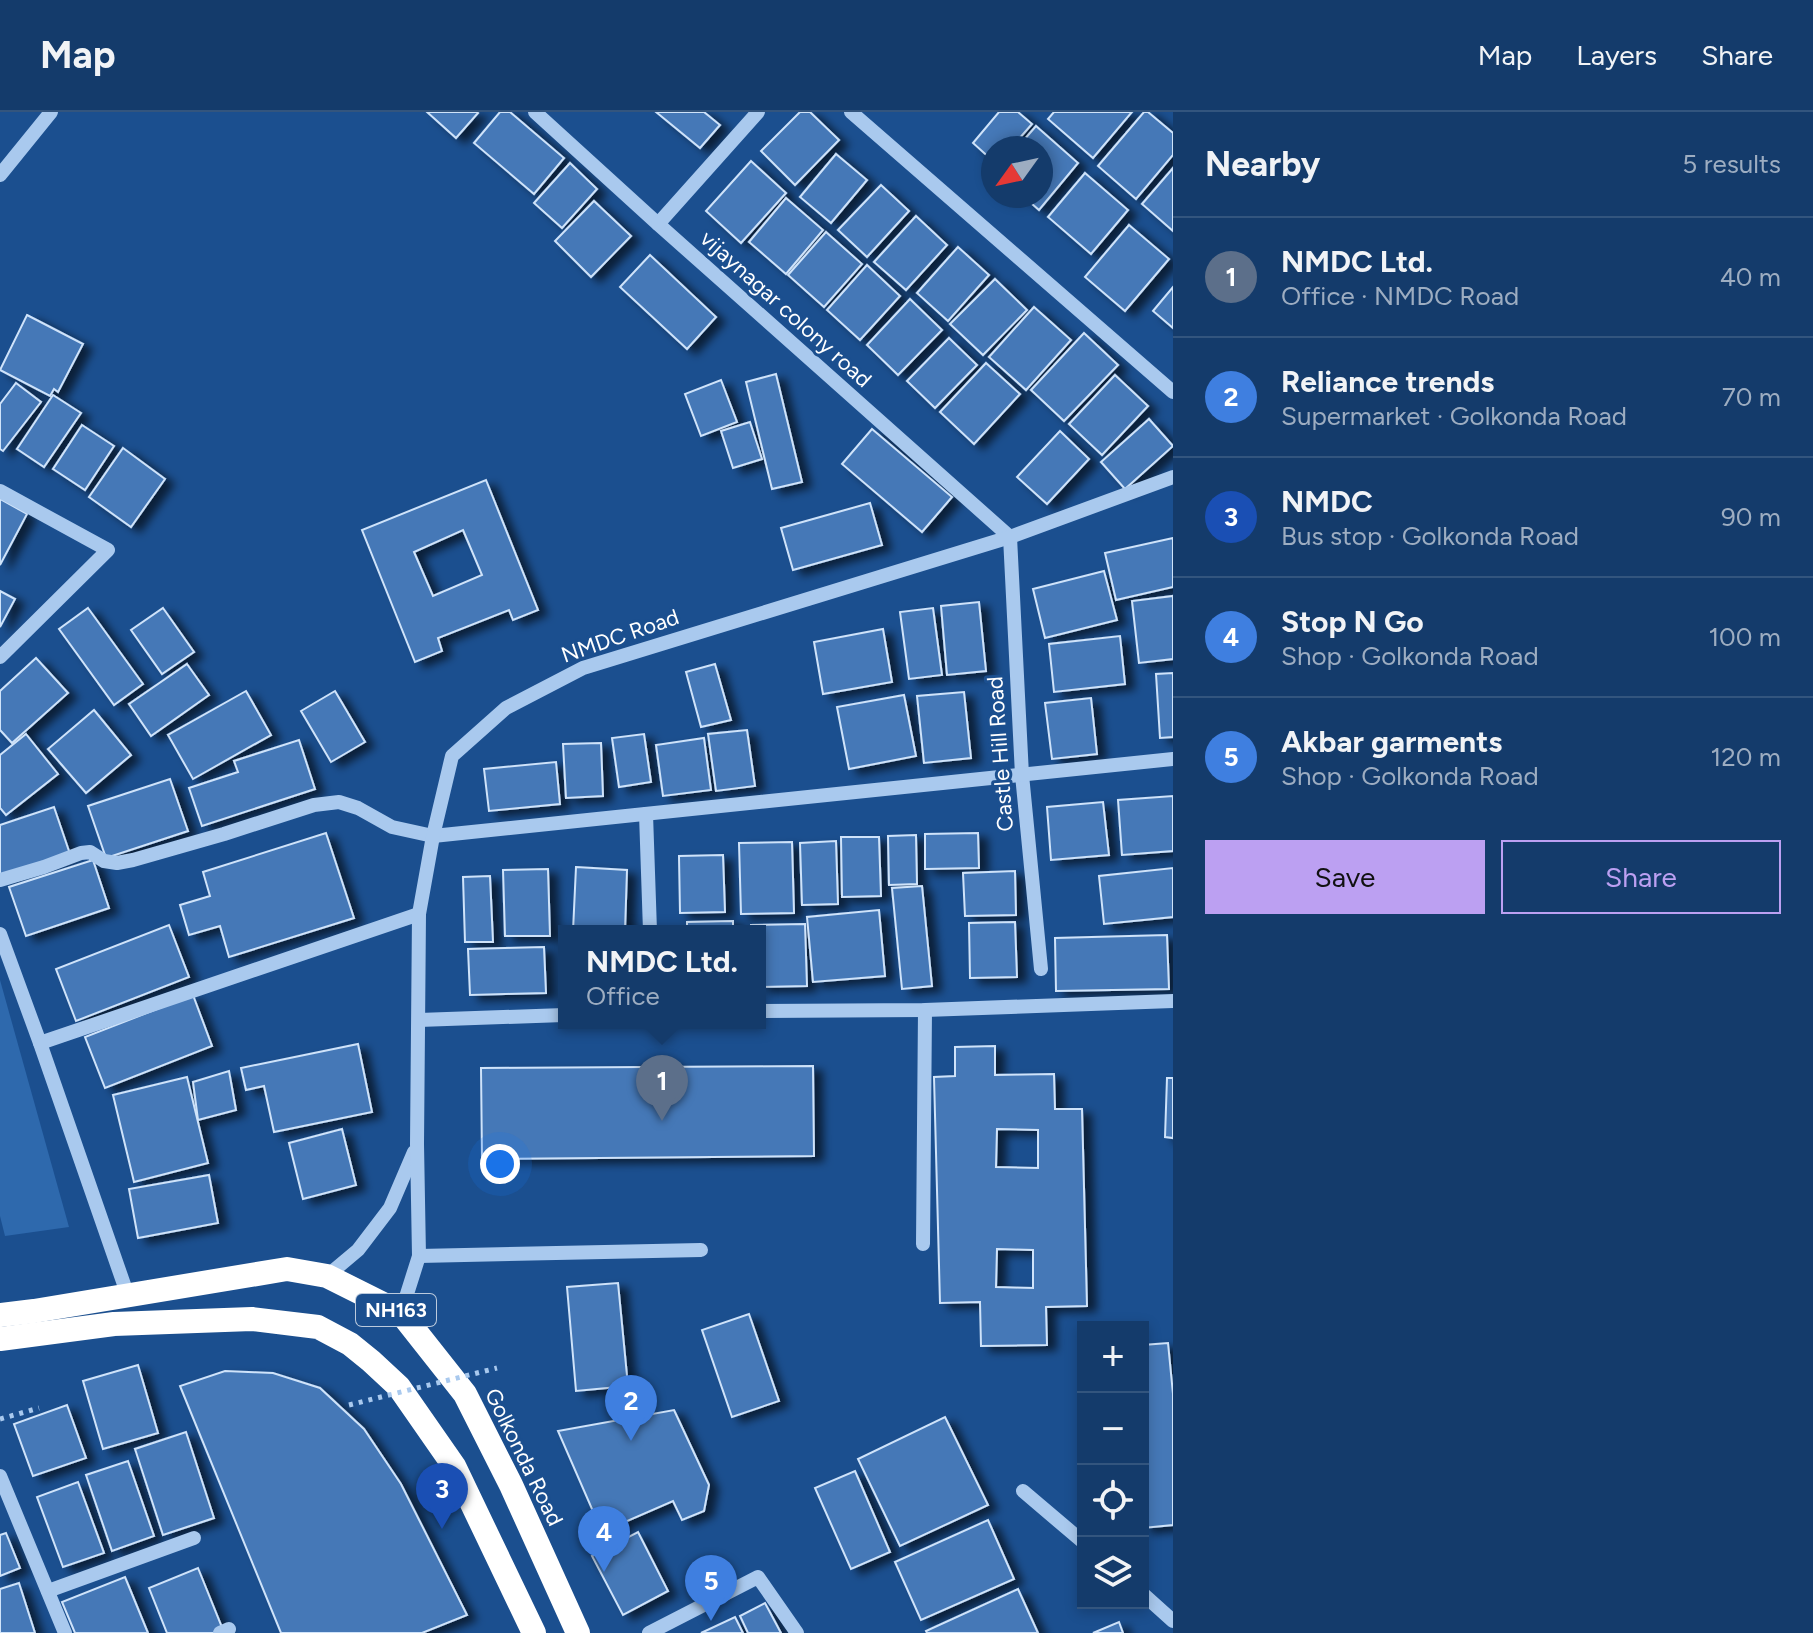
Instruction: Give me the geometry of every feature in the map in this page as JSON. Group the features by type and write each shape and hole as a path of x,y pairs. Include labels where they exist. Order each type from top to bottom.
{"highway":[{"name":"Golkonda Road","path":"35,1323 128,1296 287,1269 327,1276 401,1313 465,1394 511,1485 578,1633"},
{"name":"NH163","path":"0,1315 35,1323 114,1324 252,1319 318,1327 350,1344 399,1387 454,1466 534,1633"},
{"name":"NH163","path":"0,1339 35,1323"}],"street":[{"path":"0,175 51,112"},
{"name":"vijaynagar colony road","path":"535,112 1010,537"},
{"path":"658,224 758,112"},
{"path":"851,112 1173,392"},
{"name":"NMDC Road","path":"401,1313 419,1256 419,914 452,756 506,708 583,668 1010,537 1173,477"},
{"path":"0,491 108,550 0,657"},
{"name":"Castle Hill Road","path":"1010,537 1022,775 1041,969"},
{"path":"0,880 81,853 90,852 104,861 117,863 133,860 314,805 339,802 358,808 392,827 433,836 1173,759"},
{"path":"646,814 650,925"},
{"path":"40,1043 419,914"},
{"path":"0,934 128,1296"},
{"path":"766,1011 925,1010 1173,1001"},
{"path":"923,1244 925,1010"},
{"path":"419,1020 558,1015"},
{"path":"327,1276 358,1250 390,1208 417,1144"},
{"path":"419,1256 701,1250"},
{"path":"0,1476 65,1633"},
{"path":"1023,1491 1077,1537"},
{"path":"48,1591 194,1538"},
{"path":"649,1633 758,1577 797,1633"},
{"path":"1149,1599 1173,1621"}],"path":[{"path":"349,1405 497,1368"},
{"path":"0,1419 39,1408"}],"shaded area":[{"path":"0,980 69,1227 5,1236 0,1216"}],"building":[{"path":"427,112 477,112 478,113 456,138"},
{"path":"500,112 510,112 564,158 534,194 474,143"},
{"path":"656,112 704,112 720,125 700,148"},
{"path":"800,112 810,112 839,140 795,185 761,151"},
{"path":"999,112 1018,112 1032,124 1022,136 981,136 981,150 973,143"},
{"path":"1054,112 1132,112 1093,158 1048,119"},
{"path":"1144,112 1173,133 1173,155 1136,199 1098,166"},
{"path":"1036,126 1047,136 1027,136"},
{"path":"1053,141 1078,163 1053,193"},
{"path":"836,154 867,180 831,223 800,197"},
{"path":"751,161 786,193 741,243 706,211"},
{"path":"570,163 597,189 562,228 534,203"},
{"path":"1173,168 1173,231 1142,204"},
{"path":"1085,173 1128,210 1091,254 1048,217"},
{"path":"881,185 909,211 867,257 838,230"},
{"path":"786,198 823,230 786,274 749,242"},
{"path":"594,201 631,236 591,277 555,241"},
{"path":"916,216 947,245 906,290 874,262"},
{"path":"1129,225 1169,259 1125,311 1085,277"},
{"path":"826,232 862,264 824,307 788,275"},
{"path":"958,247 989,275 948,321 917,293"},
{"path":"650,255 716,317 687,349 620,287"},
{"path":"867,265 900,296 860,340 827,310"},
{"path":"995,279 1027,310 983,355 950,324"},
{"path":"1173,287 1173,328 1153,311"},
{"path":"910,299 942,330 898,375 867,345"},
{"path":"1034,307 1071,340 1026,390 989,357"},
{"path":"27,315 83,344 58,392 54,389 50,396 0,370"},
{"path":"1084,333 1118,365 1064,421 1031,390"},
{"path":"949,338 977,365 935,408 907,381"},
{"path":"986,363 1020,394 974,444 940,412"},
{"path":"776,374 802,482 772,489 746,382"},
{"path":"1115,375 1148,406 1102,455 1069,424"},
{"path":"721,380 737,422 701,436 685,394"},
{"path":"16,383 41,402 3,451 0,449 0,404"},
{"path":"53,395 81,413 44,467 17,449"},
{"path":"1149,419 1173,446 1125,489 1101,462"},
{"path":"750,422 762,459 733,468 721,431"},
{"path":"82,425 114,446 85,490 53,469"},
{"path":"872,429 952,497 922,532 842,464"},
{"path":"1060,431 1089,459 1047,504 1017,477"},
{"path":"123,448 165,479 131,527 89,497"},
{"path":"486,480 538,610 513,620 509,610 438,638 442,651 415,662 362,530","holes":["463,530 482,575 433,596 414,552"]},
{"path":"0,499 27,514 0,565"},
{"path":"870,503 882,545 793,570 781,528"},
{"path":"1173,538 1173,587 1116,600 1105,553"},
{"path":"1104,571 1117,620 1045,638 1033,589"},
{"path":"0,591 15,599 0,627"},
{"path":"1173,596 1173,659 1139,663 1132,601"},
{"path":"979,602 986,671 947,675 941,606"},
{"path":"88,608 143,684 114,705 59,629"},
{"path":"163,608 194,652 162,674 131,630"},
{"path":"933,608 942,675 909,679 900,612"},
{"path":"883,629 892,682 823,694 814,642"},
{"path":"1120,636 1125,684 1054,692 1049,644"},
{"path":"36,658 68,693 12,743 0,730 0,691"},
{"path":"187,664 209,695 151,736 129,704"},
{"path":"715,664 731,720 701,727 686,672"},
{"path":"1173,673 1173,737 1160,738 1156,674"},
{"path":"246,691 271,735 193,779 168,735"},
{"path":"335,691 365,742 331,762 301,711"},
{"path":"964,692 971,758 924,763 917,696"},
{"path":"904,695 916,756 849,769 837,707"},
{"path":"1091,698 1097,754 1052,759 1045,703"},
{"path":"94,710 131,755 86,793 48,749"},
{"path":"747,730 755,786 716,791 708,734"},
{"path":"26,734 58,774 6,815 0,808 0,755"},
{"path":"644,734 651,782 619,787 612,738"},
{"path":"704,738 711,790 663,796 656,745"},
{"path":"299,740 315,789 202,826 189,788 238,772 234,761"},
{"path":"601,743 603,796 566,798 563,744"},
{"path":"556,762 560,804 489,811 484,769"},
{"path":"170,779 188,831 106,858 88,806"},
{"path":"1173,796 1173,851 1122,855 1118,800"},
{"path":"1103,802 1109,855 1051,860 1047,807"},
{"path":"54,807 70,854 0,877 0,825"},
{"path":"326,833 354,918 229,957 220,926 189,935 180,905 210,896 203,872"},
{"path":"978,833 979,868 925,869 925,834"},
{"path":"916,835 917,884 889,885 888,836"},
{"path":"841,837 879,837 881,896 842,897"},
{"path":"836,841 838,904 802,905 800,843"},
{"path":"792,842 794,913 741,914 739,843"},
{"path":"723,855 725,912 680,913 679,856"},
{"path":"93,860 109,908 26,936 9,887"},
{"path":"576,867 627,870 625,925 573,925"},
{"path":"1173,868 1173,917 1104,924 1099,876"},
{"path":"548,869 550,936 505,936 503,870"},
{"path":"1015,871 1016,915 965,916 963,873"},
{"path":"490,876 493,942 465,942 463,877"},
{"path":"922,886 932,986 902,989 892,888"},
{"path":"879,910 885,976 813,982 807,917"},
{"path":"733,921 733,925 687,925 687,922"},
{"path":"1015,922 1017,977 970,978 969,923"},
{"path":"805,924 807,986 766,987 766,925 751,925"},
{"path":"169,925 189,977 76,1021 56,969"},
{"path":"1167,935 1169,989 1056,991 1055,938"},
{"path":"544,947 546,993 470,995 468,949"},
{"path":"193,995 212,1046 105,1088 85,1037"},
{"path":"358,1044 372,1112 274,1132 264,1086 246,1090 241,1068"},
{"path":"995,1046 995,1075 1054,1074 1055,1109 1082,1109 1087,1306 1046,1307 1047,1345 981,1346 980,1302 940,1303 934,1077 955,1076 955,1047","holes":["997,1129 1038,1130 1038,1168 996,1167","997,1249 1033,1250 1033,1288 996,1287"]},
{"path":"813,1066 814,1156 482,1159 481,1068"},
{"path":"229,1071 236,1110 198,1120 193,1082"},
{"path":"187,1077 208,1163 134,1182 113,1095"},
{"path":"1167,1078 1173,1078 1173,1138 1165,1137"},
{"path":"342,1129 356,1185 303,1199 289,1143"},
{"path":"209,1175 218,1223 138,1238 129,1189"},
{"path":"618,1283 628,1386 576,1391 567,1287"},
{"path":"749,1314 779,1401 732,1417 702,1330"},
{"path":"1168,1343 1173,1394 1173,1525 1149,1527 1149,1393 1149,1345"},
{"path":"138,1365 158,1433 103,1449 83,1381"},
{"path":"225,1371 273,1373 320,1388 364,1429 401,1484 467,1615 422,1633 281,1633 180,1386"},
{"path":"67,1405 86,1458 33,1476 14,1424"},
{"path":"674,1410 709,1485 704,1511 682,1520 673,1501 602,1532 558,1431"},
{"path":"945,1417 988,1505 900,1546 858,1459"},
{"path":"186,1432 214,1518 163,1535 135,1449"},
{"path":"128,1461 154,1536 112,1551 86,1475"},
{"path":"855,1471 890,1552 851,1569 815,1488"},
{"path":"78,1482 104,1553 63,1567 37,1497"},
{"path":"988,1520 1014,1579 921,1620 895,1562"},
{"path":"638,1532 668,1591 623,1615 592,1556"},
{"path":"6,1533 20,1568 0,1576 0,1535"},
{"path":"198,1568 223,1630 216,1633 167,1633 149,1588"},
{"path":"125,1577 148,1633 75,1633 62,1602"},
{"path":"19,1583 35,1633 0,1633 0,1589"},
{"path":"1018,1589 1038,1633 926,1631"},
{"path":"765,1603 781,1633 748,1633 740,1616"},
{"path":"735,1617 743,1633 701,1633"},
{"path":"1119,1622 1123,1633 1093,1633"}],"place":[{"name":"NMDC Ltd.","path":"662,1121"},
{"name":"Reliance trends","path":"631,1441"},
{"name":"NMDC","path":"442,1529"},
{"name":"Stop N Go","path":"604,1572"},
{"name":"Akbar garments","path":"711,1621"}]}
